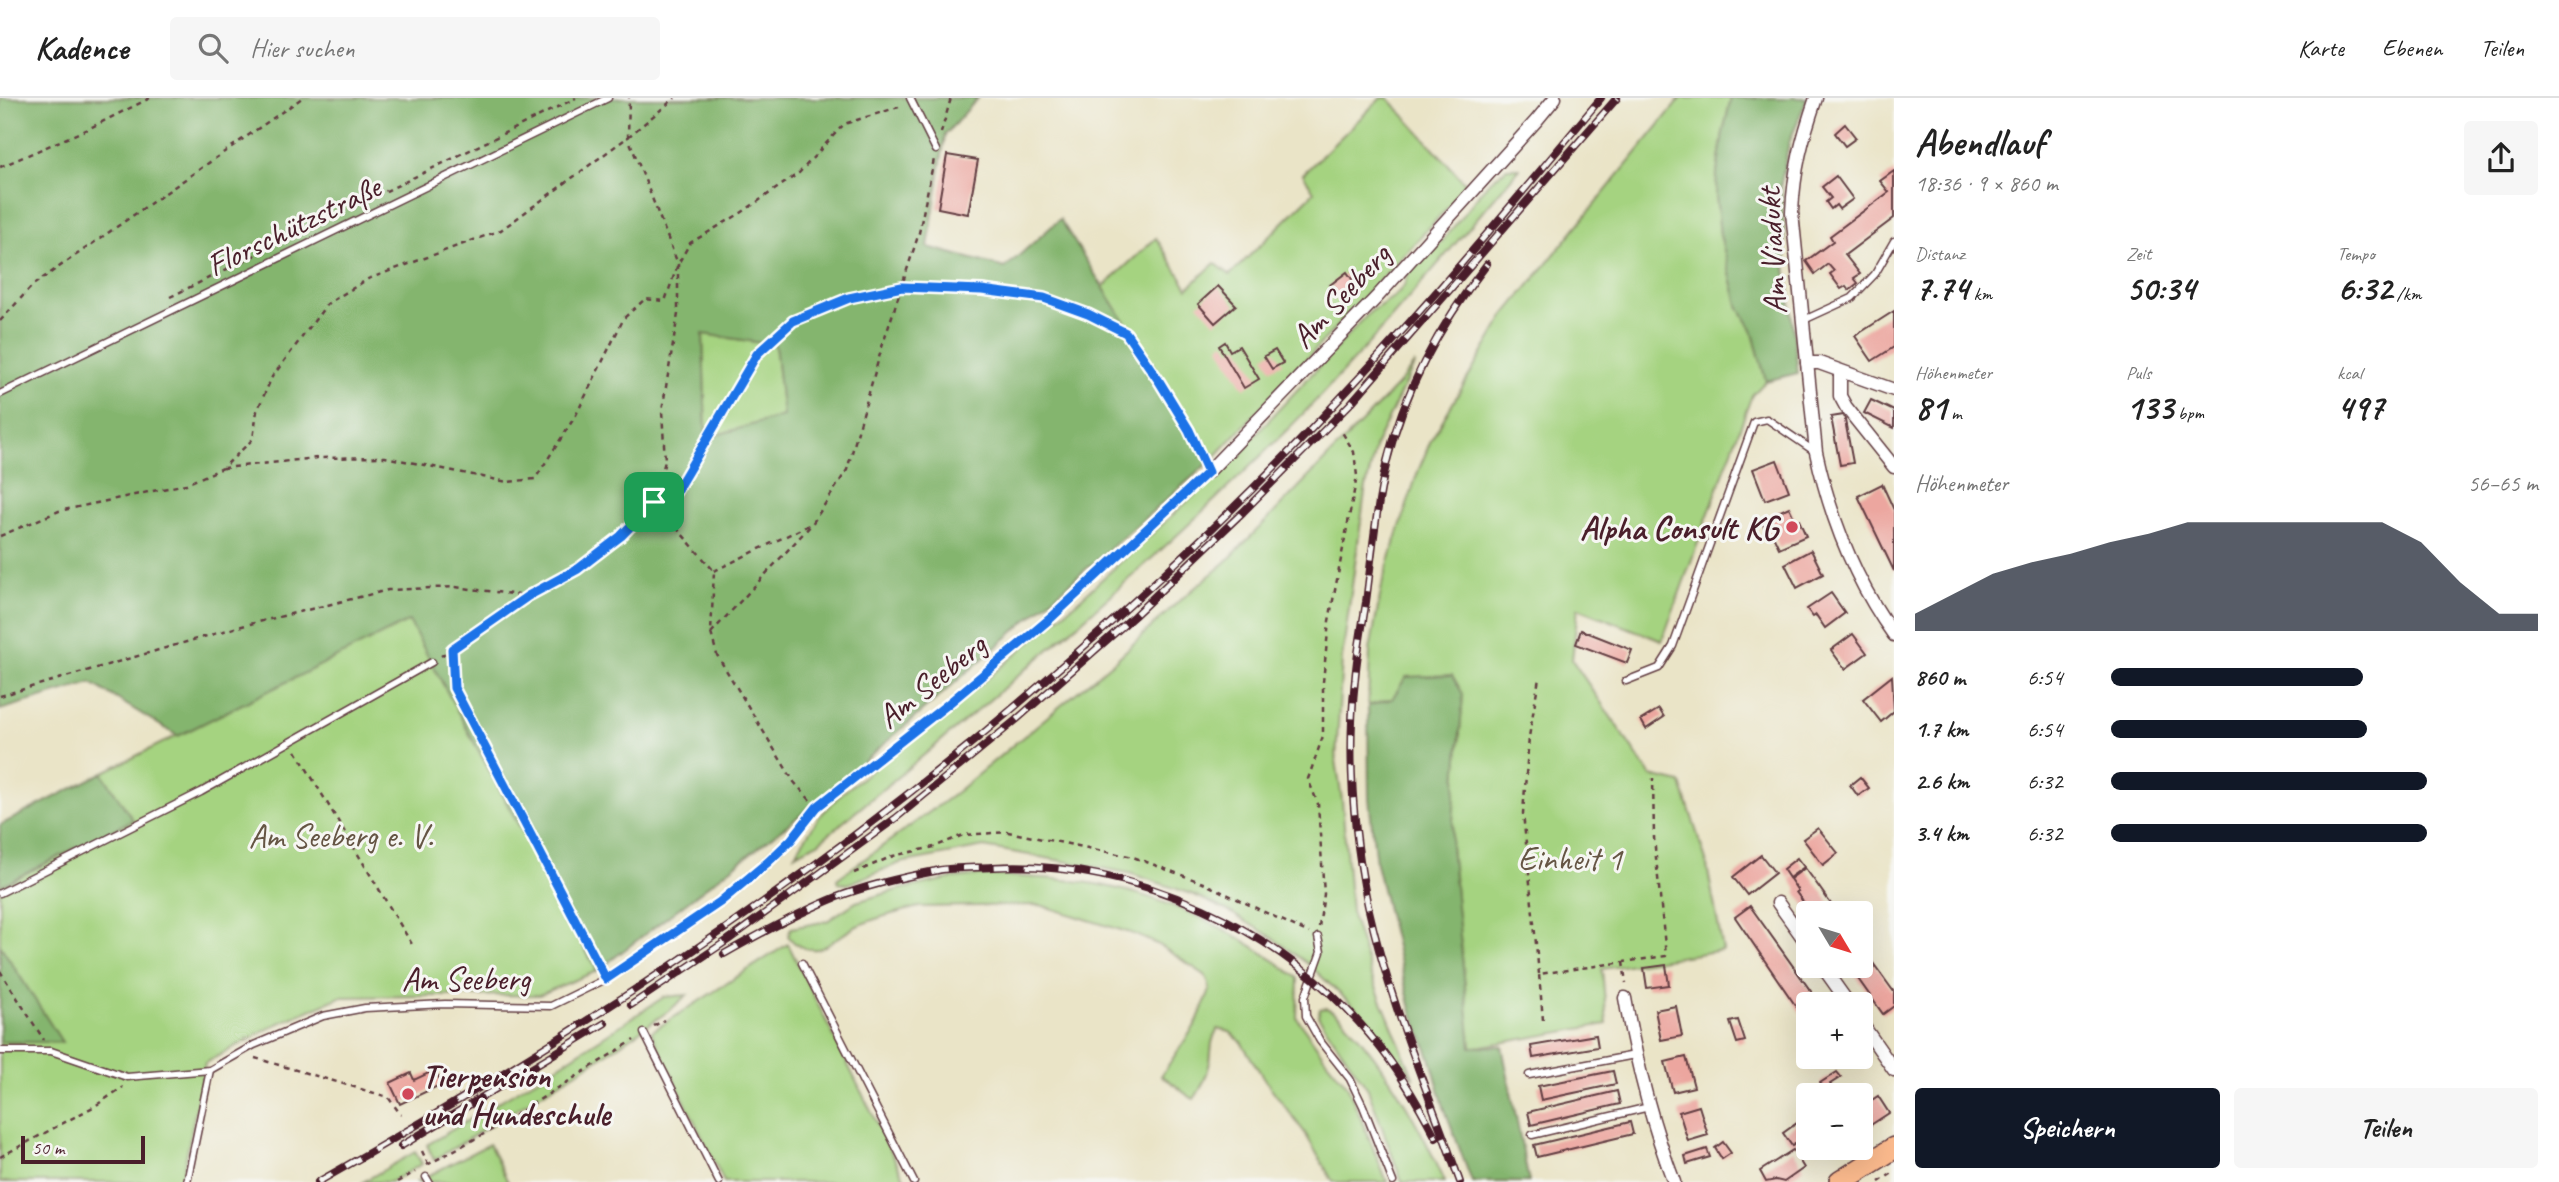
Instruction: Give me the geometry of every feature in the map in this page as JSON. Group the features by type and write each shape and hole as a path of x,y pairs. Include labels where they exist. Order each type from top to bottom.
{"main road":[{"path":"1840,1182 1894,1148"}],"street":[{"name":"Am Seeberg","path":"1208,472 1376,298 1555,98"},
{"name":"Am Viadukt","path":"1816,98 1793,178 1792,212 1816,452 1824,489 1838,528 1864,583 1894,635"},
{"path":"1807,363 1819,363 1894,390"},
{"path":"1840,371 1840,396 1846,407 1894,467"},
{"path":"1778,902 1796,928"},
{"path":"1625,998 1648,1107 1674,1182"},
{"path":"1873,1040 1894,1070"}],"lane":[{"name":"Florschützstraße","path":"0,394 608,98"},
{"path":"911,100 936,150"},
{"path":"1802,321 1852,298 1875,274 1894,241"},
{"path":"1626,681 1659,668 1673,646 1754,422 1767,419 1816,452"},
{"name":"Am Seeberg","path":"210,1070 239,1053 323,1016 365,1008 418,1005 551,1006 606,979 720,902 768,862 791,840 817,807 948,704 1052,617 1208,472"},
{"path":"0,893 201,792 432,662"},
{"path":"1318,937 1321,952 1305,997 1306,1016 1320,1041 1350,1079 1393,1182"},
{"path":"802,963 914,1182"},
{"path":"644,1033 719,1182"},
{"path":"0,1051 51,1051 127,1077 210,1070 187,1182"},
{"path":"1528,1075 1635,1055"},
{"path":"1532,1135 1648,1107"}],"path":[{"path":"0,167 90,128 150,98"},
{"path":"0,321 33,285 302,98"},
{"path":"159,302 576,98"},
{"path":"628,98 628,137 678,264 678,314 662,411 665,461 654,502"},
{"path":"223,468 253,439 257,411 272,377 327,304 368,279 501,230 628,137 675,98"},
{"path":"711,633 813,524 847,470 882,347 919,233 936,150 951,98"},
{"path":"0,536 59,511 186,484 223,468 317,458 385,457 507,482 535,479 576,415 624,318 645,299 665,301 678,264 690,243 741,213 799,173 844,124 911,100"},
{"path":"432,662 528,596 578,569 621,536 654,502 675,493 757,354 793,321 849,298 902,287 982,290 1044,298 1088,314 1126,333 1183,420 1208,472"},
{"path":"854,873 894,856 934,847 963,835 1008,832 1133,857 1203,883 1318,937 1324,894 1318,804 1308,779 1323,736 1329,621 1357,476 1354,452 1342,432"},
{"path":"654,502 714,571 711,633 717,654 794,782 817,807"},
{"path":"714,571 813,524"},
{"path":"0,696 238,627 388,590 455,587 528,596"},
{"path":"452,649 454,688 606,979"},
{"path":"1539,678 1529,737 1523,813 1544,1020"},
{"path":"290,742 413,946"},
{"path":"1539,974 1666,956 1654,838 1653,778"},
{"path":"1623,962 1625,998"},
{"path":"0,971 51,1051"},
{"path":"397,1182 493,1129 664,1020"},
{"path":"239,1053 388,1097 401,1115"},
{"path":"0,1157 95,1106 141,1076"},
{"path":"422,1151 428,1165"},
{"path":"1879,1182 1894,1172"}],"green space":[{"path":"0,98 978,98 945,135 928,247 1005,268 1060,219 1212,460 816,803 597,971 409,621 178,736 91,683 0,710","holes":["703,334 775,345 783,416 706,438"]},
{"path":"1381,98 1388,98 1468,186 1212,460 1103,287 1156,238 1188,288 1215,263 1230,275 1314,192 1303,174"},
{"name":"Einheit 1","path":"1681,98 1731,98 1717,173 1720,235 1739,308 1752,329 1766,381 1752,395 1662,641 1578,608 1572,660 1651,776 1681,783 1706,861 1723,950 1602,969 1607,1024 1471,1048 1451,846 1463,694 1392,699 1368,706 1370,650 1383,580 1417,474 1431,440 1505,315"},
{"path":"1731,98 1807,98 1789,143 1781,183 1786,266 1798,373 1766,381 1752,329 1739,308 1720,235 1717,173"},
{"path":"1507,168 1520,168 1348,366 1232,484 1117,590 998,693 818,843 795,854 819,817 841,794 989,677 1080,599 1223,469 1370,312 1395,296 1404,286 1410,267 1424,252 1440,244 1488,183"},
{"path":"703,334 775,345 783,416 706,438"},
{"path":"1415,363 1376,444 1365,492 1342,658 1336,760 1351,912 1371,975 1414,1079 1366,1018 1308,964 1270,936 1192,894 1129,873 984,847 900,863 848,884 838,883 837,879 953,795 1117,659 1179,601 1226,562 1397,386"},
{"name":"Am Seeberg e. V.","path":"409,620 597,971 539,995 340,997 275,1025 205,1063 181,1182 0,1182 0,1042 61,1042 0,945 0,886 133,820 102,773"},
{"path":"1452,675 1463,694 1451,846 1471,1047 1502,1046 1529,1182 1472,1182 1411,1009 1376,864 1369,798 1368,706 1392,699 1406,677"},
{"path":"102,773 133,820 0,886 0,825"},
{"path":"984,875 1101,885 1154,899 1229,932 1298,978 1297,1018 1347,1085 1387,1182 1333,1182 1305,1133 1265,1080 1241,1042 1230,1032 1218,1029 1215,1033 1207,1072 1194,1099 1161,1076 1196,1024 1210,990 1205,975 1159,945 1134,934 1040,905 919,907 862,924 817,949 800,947 788,936 791,928 827,921 856,902 953,878"},
{"path":"788,944 906,1182 724,1182 651,1032"},
{"path":"0,945 62,1042 0,1042"},
{"path":"687,995 670,1010 603,1056 434,1160 427,1145 555,1068 664,997"},
{"path":"1326,1008 1346,1022 1398,1091 1445,1182 1402,1182 1368,1089 1318,1016 1320,1009"},
{"path":"489,1144 508,1182 416,1182"},
{"path":"415,1152 422,1164 390,1182 363,1182"}],"building":[{"path":"1845,124 1856,138 1845,146 1835,133"},
{"path":"947,155 978,160 968,214 938,208"},
{"path":"1894,171 1894,218 1845,255 1860,274 1854,278 1858,283 1849,290 1846,286 1841,289 1830,274 1834,271 1828,264 1815,274 1806,261 1833,241 1830,236 1889,192 1880,181"},
{"path":"1836,176 1853,199 1839,209 1836,205 1831,209 1826,202 1831,198 1822,187"},
{"path":"1347,272 1356,285 1340,298 1330,285"},
{"path":"1218,286 1236,305 1215,323 1198,304"},
{"path":"1894,311 1894,347 1872,361 1855,336"},
{"path":"1225,342 1230,351 1239,346 1259,379 1244,388 1219,346"},
{"path":"1275,350 1283,363 1272,369 1264,356"},
{"path":"1871,400 1894,411 1894,428 1864,413"},
{"path":"1844,415 1853,463 1840,465 1831,417"},
{"path":"1777,460 1789,491 1765,500 1753,469"},
{"path":"1882,484 1894,510 1894,571 1858,496"},
{"path":"1789,507 1806,536 1779,548 1772,533 1768,535 1761,520"},
{"path":"1811,550 1823,574 1797,588 1785,564"},
{"path":"1831,593 1845,613 1825,628 1816,615 1813,617 1807,609"},
{"path":"1581,630 1632,650 1627,663 1576,644"},
{"path":"1853,634 1867,653 1845,669 1831,650"},
{"path":"1892,676 1894,711 1881,722 1863,699"},
{"path":"1659,709 1664,717 1646,729 1641,720"},
{"path":"1860,777 1869,788 1858,796 1850,785"},
{"path":"1818,828 1838,853 1823,865 1803,839"},
{"path":"1761,855 1775,873 1747,895 1733,877"},
{"path":"1797,858 1804,867 1789,878 1783,869"},
{"path":"1805,868 1829,901 1803,901 1790,879"},
{"path":"1750,906 1796,970 1796,978 1801,978 1811,992 1796,992 1796,1006 1735,917"},
{"path":"1873,963 1894,992 1894,1006 1883,1014 1873,1000 1873,992 1867,992 1858,978 1873,978"},
{"path":"1666,965 1669,985 1647,988 1644,968"},
{"path":"1676,1006 1682,1036 1661,1040 1655,1010"},
{"path":"1738,1020 1745,1041 1737,1043 1730,1022"},
{"path":"1596,1035 1598,1047 1533,1058 1531,1046"},
{"path":"1686,1057 1694,1087 1673,1092 1665,1062"},
{"name":"Tierpension und Hundeschule","path":"435,1070 442,1084 400,1104 390,1083 411,1073 414,1080"},
{"path":"1613,1071 1616,1084 1541,1100 1538,1086"},
{"path":"1837,1072 1841,1077 1832,1083 1820,1083"},
{"path":"1617,1091 1620,1104 1531,1125 1528,1112"},
{"path":"1878,1096 1889,1113 1873,1123 1873,1099"},
{"path":"1699,1106 1708,1135 1688,1141 1679,1112"},
{"path":"1630,1122 1633,1134 1537,1157 1534,1145"},
{"path":"1796,1124 1796,1143 1792,1146 1783,1133"},
{"path":"1723,1142 1731,1153 1722,1159 1715,1148"},
{"path":"1707,1149 1710,1157 1687,1164 1685,1156"},
{"path":"1793,1150 1796,1160 1799,1160 1804,1168 1784,1182 1766,1182 1760,1171"}],"railway":[{"path":"318,1182 499,1075 676,962 848,840 1012,709 1183,556 1306,435 1443,284 1601,98"},
{"path":"631,1005 728,940 896,818 1016,720 1134,616 1243,512 1351,403 1617,98"},
{"path":"1460,1182 1398,1011 1368,906 1355,822 1352,737 1356,670 1377,513 1387,461 1404,408 1426,357 1454,309 1487,264"},
{"path":"724,954 837,897 923,873 993,867 1046,868 1100,875 1152,889 1203,909 1251,934 1296,965 1338,1000 1374,1040 1408,1087 1436,1138"},
{"path":"401,1146 605,1023"}],"place":[{"name":"Alpha Consult KG","path":"1792,527"},
{"name":"Tierpension und Hundeschule","path":"408,1094"}],"route":[{"path":"902,287 982,290 1044,298 1088,314 1126,333 1189,430 1208,472 1052,617 948,704 817,807 791,840 768,862 720,902 606,979 454,688 452,649 528,596 578,569 621,536 654,502 675,493 757,354 793,321 849,298 902,287"}]}
